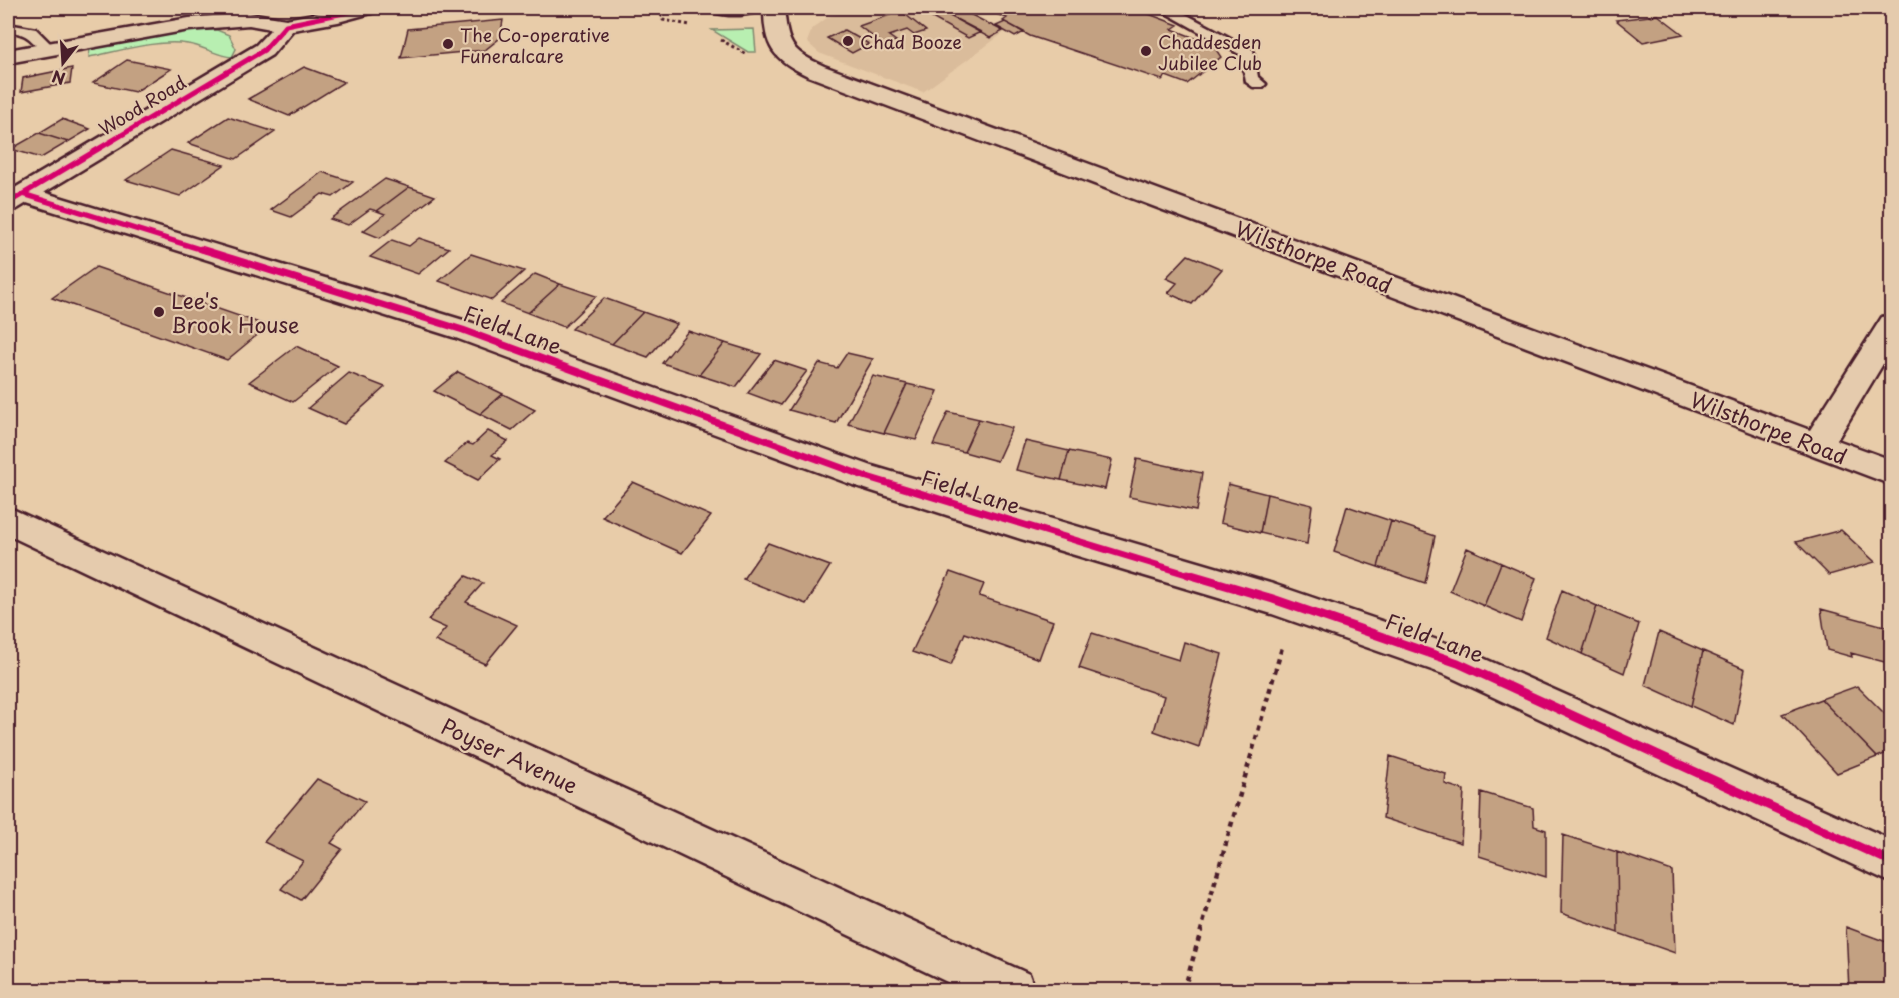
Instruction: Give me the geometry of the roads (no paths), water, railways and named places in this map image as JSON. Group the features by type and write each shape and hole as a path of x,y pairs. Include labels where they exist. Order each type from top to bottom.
{"street":[{"path":"8,56 215,21 249,19 286,25 368,8"},
{"path":"720,8 748,8"},
{"name":"Wilsthorpe Road","path":"774,8 776,36 783,53 816,71 1892,473"},
{"name":"Wood Road","path":"15,199 264,50 286,25"},
{"name":"Field Lane","path":"15,199 463,330 864,476 1293,606 1458,663 1892,862"},
{"path":"1817,445 1892,324"},
{"name":"Poyser Avenue","path":"8,520 1012,990"}],"lane":[{"path":"1164,8 1248,53 1251,79 1258,84"},
{"path":"8,28 20,28 38,34 48,48"}],"place":[{"name":"Chad Booze","path":"848,41"},
{"name":"The Co-operative Funeralcare","path":"448,44"},
{"name":"Chaddesden Jubilee Club","path":"1146,51"},
{"name":"Lee's Brook House","path":"159,312"}]}
